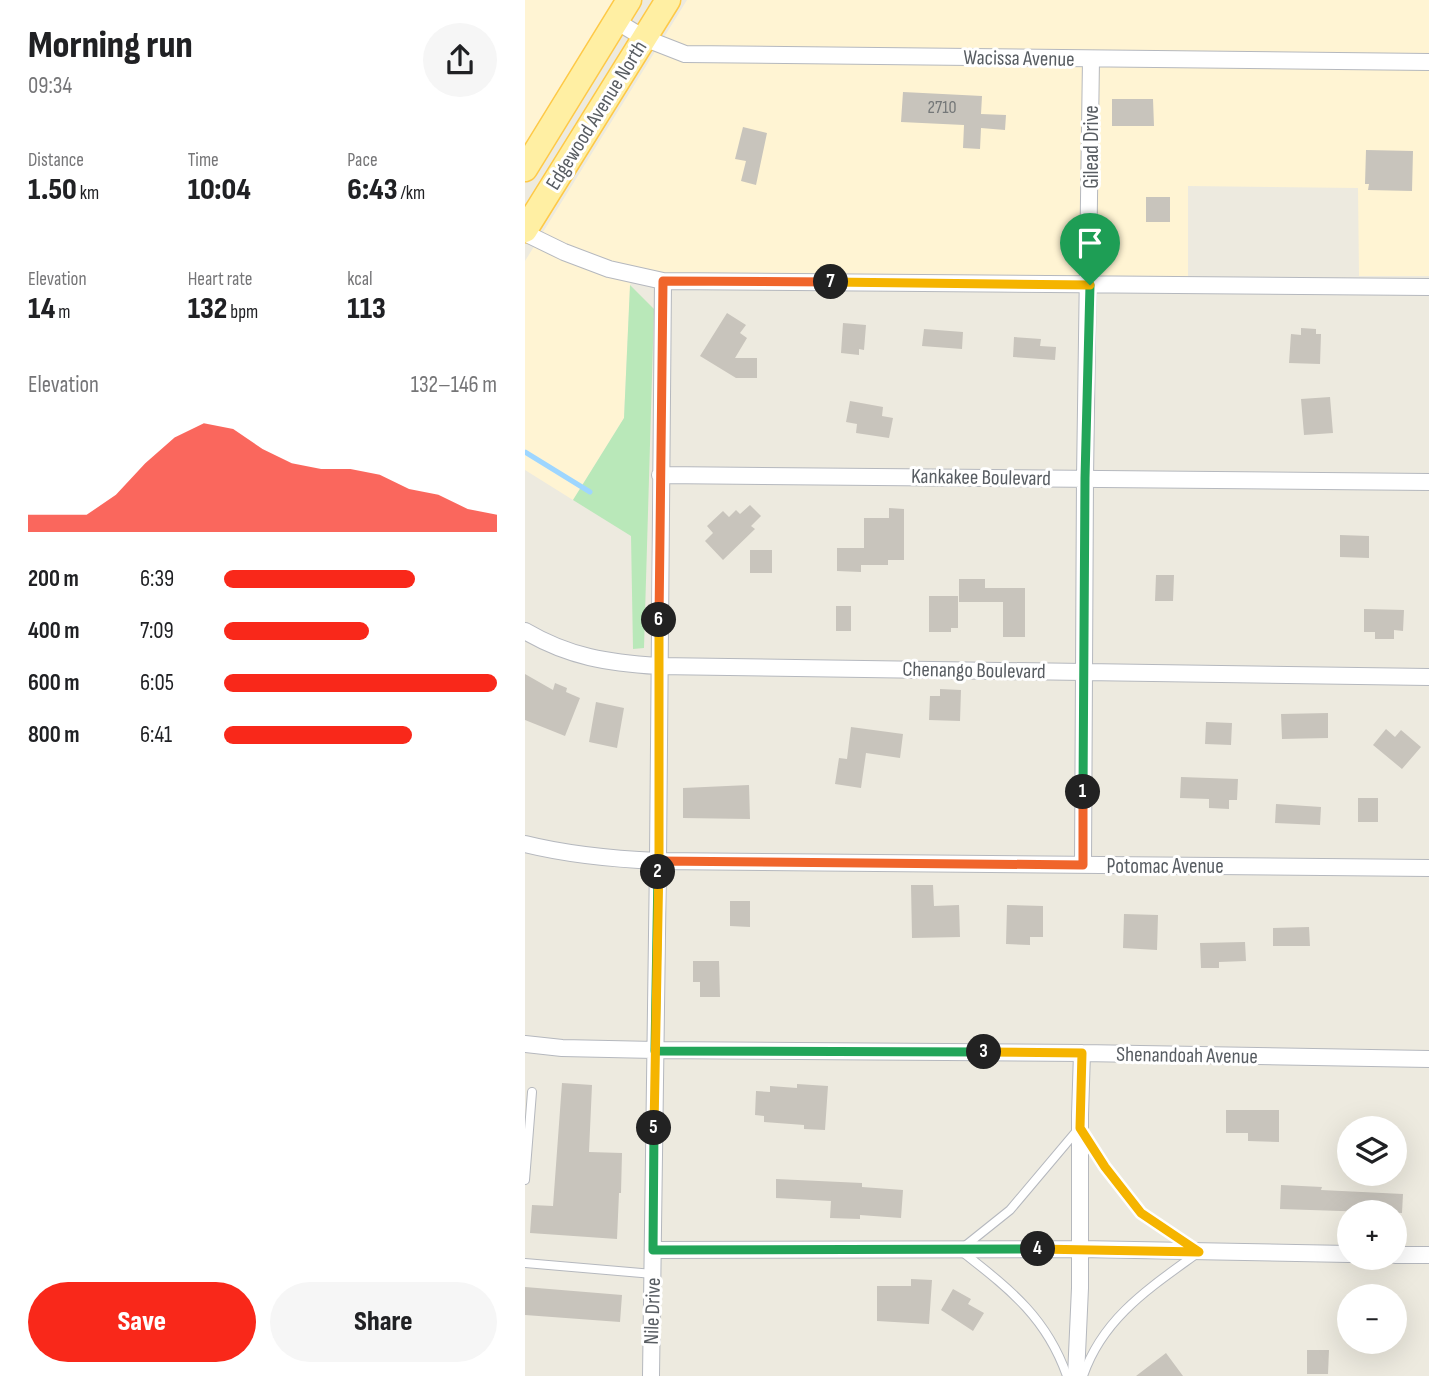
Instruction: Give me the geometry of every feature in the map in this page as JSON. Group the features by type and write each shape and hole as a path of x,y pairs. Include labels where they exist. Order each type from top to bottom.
{"main road":[{"name":"Edgewood Avenue North","path":"525,231 668,0"},
{"name":"Edgewood Avenue North","path":"525,169 623,10"}],"street":[{"name":"Wacissa Avenue","path":"623,10 644,38 685,54 1429,62"},
{"name":"Gilead Drive","path":"1083,865 1091,59"},
{"path":"525,231 564,252 609,268 663,281 1429,287"},
{"name":"Nile Drive","path":"651,1376 659,861 658,666 663,281"},
{"name":"Kankakee Boulevard","path":"660,475 1429,482"},
{"name":"Chenango Boulevard","path":"525,631 558,648 591,659 658,666 1320,673 1429,677"},
{"name":"Potomac Avenue","path":"525,844 609,859 659,861 1429,868"},
{"name":"Shenandoah Avenue","path":"525,1044 655,1051 1082,1053 1429,1059"},
{"path":"1076,1376 1080,1289 1082,1053"},
{"path":"653,1250 1080,1249 1337,1254"},
{"path":"1407,1255 1429,1255"}],"lane":[{"path":"525,1180 531,1092"},
{"path":"1067,1376 1057,1348 1038,1321 1013,1292 960,1250 1010,1210 1080,1128 1105,1167 1141,1213 1199,1252 1135,1298 1101,1339 1083,1376"},
{"path":"525,1263 653,1274"}],"shaded area":[{"path":"525,0 614,0 525,144"},
{"path":"687,0 1429,0 1429,276 1359,276 1358,188 1188,186 1188,276 663,274 631,268 624,418 573,500 525,470 525,261"}],"green space":[{"path":"630,285 654,309 644,648 633,649 631,536 573,500 624,418"}],"building":[{"path":"903,92 982,96 981,114 1006,115 1005,130 981,128 980,149 963,148 964,125 901,122"},
{"path":"1112,99 1153,99 1154,126 1112,126"},
{"path":"743,127 767,133 756,185 741,181 746,161 735,159"},
{"path":"1366,150 1413,151 1412,191 1368,190 1369,184 1365,184"},
{"path":"1146,197 1170,197 1170,222 1146,222"},
{"path":"727,313 746,325 740,333 747,338 735,358 757,358 757,378 736,378 700,356"},
{"path":"843,323 866,325 864,350 859,349 859,355 841,353"},
{"path":"1301,328 1316,329 1316,334 1321,334 1320,364 1289,363 1291,334 1301,335"},
{"path":"924,329 963,332 962,349 922,346"},
{"path":"1014,337 1041,339 1040,346 1056,347 1055,360 1013,357"},
{"path":"1330,397 1333,433 1304,435 1301,399"},
{"path":"850,401 883,407 882,416 893,418 889,438 856,433 857,424 846,422"},
{"path":"750,505 761,516 751,526 755,529 723,560 705,541 713,533 707,526 723,511 729,517 736,510 740,514"},
{"path":"889,508 904,509 904,560 888,560 888,565 861,565 861,572 837,571 837,548 864,548 864,518 889,518"},
{"path":"1340,535 1369,536 1369,558 1340,557"},
{"path":"750,550 772,550 772,573 750,573"},
{"path":"1156,575 1174,575 1173,601 1155,601"},
{"path":"959,579 985,579 985,588 1025,588 1025,637 1003,637 1003,602 959,602"},
{"path":"929,596 958,596 958,628 951,628 951,632 929,632"},
{"path":"836,606 851,606 851,631 836,631"},
{"path":"1364,609 1404,610 1403,631 1394,630 1394,639 1375,639 1375,632 1364,632"},
{"path":"525,674 553,690 555,683 567,688 566,692 580,698 565,736 525,720"},
{"path":"940,689 961,690 960,721 929,720 930,696 940,696"},
{"path":"596,702 624,708 617,748 589,742"},
{"path":"1328,713 1328,738 1282,739 1281,714"},
{"path":"1206,722 1232,723 1231,745 1205,744"},
{"path":"851,727 903,734 900,758 866,753 861,788 835,784 839,758 847,759"},
{"path":"1386,729 1395,737 1401,730 1421,747 1402,769 1373,745"},
{"path":"1181,777 1238,779 1237,800 1229,800 1229,809 1209,808 1209,799 1180,798"},
{"path":"749,785 750,819 683,818 683,788"},
{"path":"1358,798 1378,798 1378,822 1358,822"},
{"path":"1276,804 1321,807 1320,825 1275,823"},
{"path":"911,885 933,885 934,906 959,905 960,937 912,938"},
{"path":"730,901 750,901 750,927 730,926"},
{"path":"1007,905 1043,906 1043,937 1030,937 1030,945 1006,944"},
{"path":"1124,914 1158,915 1157,950 1123,948"},
{"path":"1309,927 1310,946 1273,946 1273,928"},
{"path":"1245,942 1246,961 1219,962 1219,968 1201,968 1200,943"},
{"path":"693,961 719,961 720,997 700,997 700,982 693,982"},
{"path":"562,1083 592,1085 589,1152 622,1153 617,1239 530,1233 532,1205 553,1206"},
{"path":"797,1084 828,1086 825,1130 804,1129 804,1125 764,1122 764,1116 755,1115 756,1091 770,1092 770,1086 797,1088"},
{"path":"1226,1110 1279,1110 1279,1142 1248,1141 1248,1133 1226,1133"},
{"path":"776,1179 862,1183 862,1187 903,1190 901,1218 860,1215 860,1219 830,1218 831,1201 776,1198"},
{"path":"1281,1185 1403,1194 1403,1200 1337,1200 1337,1211 1280,1209"},
{"path":"911,1279 932,1280 929,1324 877,1321 877,1286 911,1286"},
{"path":"525,1287 622,1295 620,1322 525,1315"},
{"path":"953,1289 971,1299 968,1304 984,1313 973,1331 941,1310"},
{"path":"1307,1350 1329,1350 1328,1374 1307,1374"},
{"path":"1166,1353 1183,1376 1136,1376"}],"waterway":[{"path":"525,452 590,492"}],"route":[{"path":"1090,285 663,281 658,666 659,861 657,956 655,1051 653,1250 1080,1249 1199,1252 1141,1213 1105,1167 1080,1128 1082,1053 655,1051 659,861 1083,865 1085,478 1090,285"}]}
